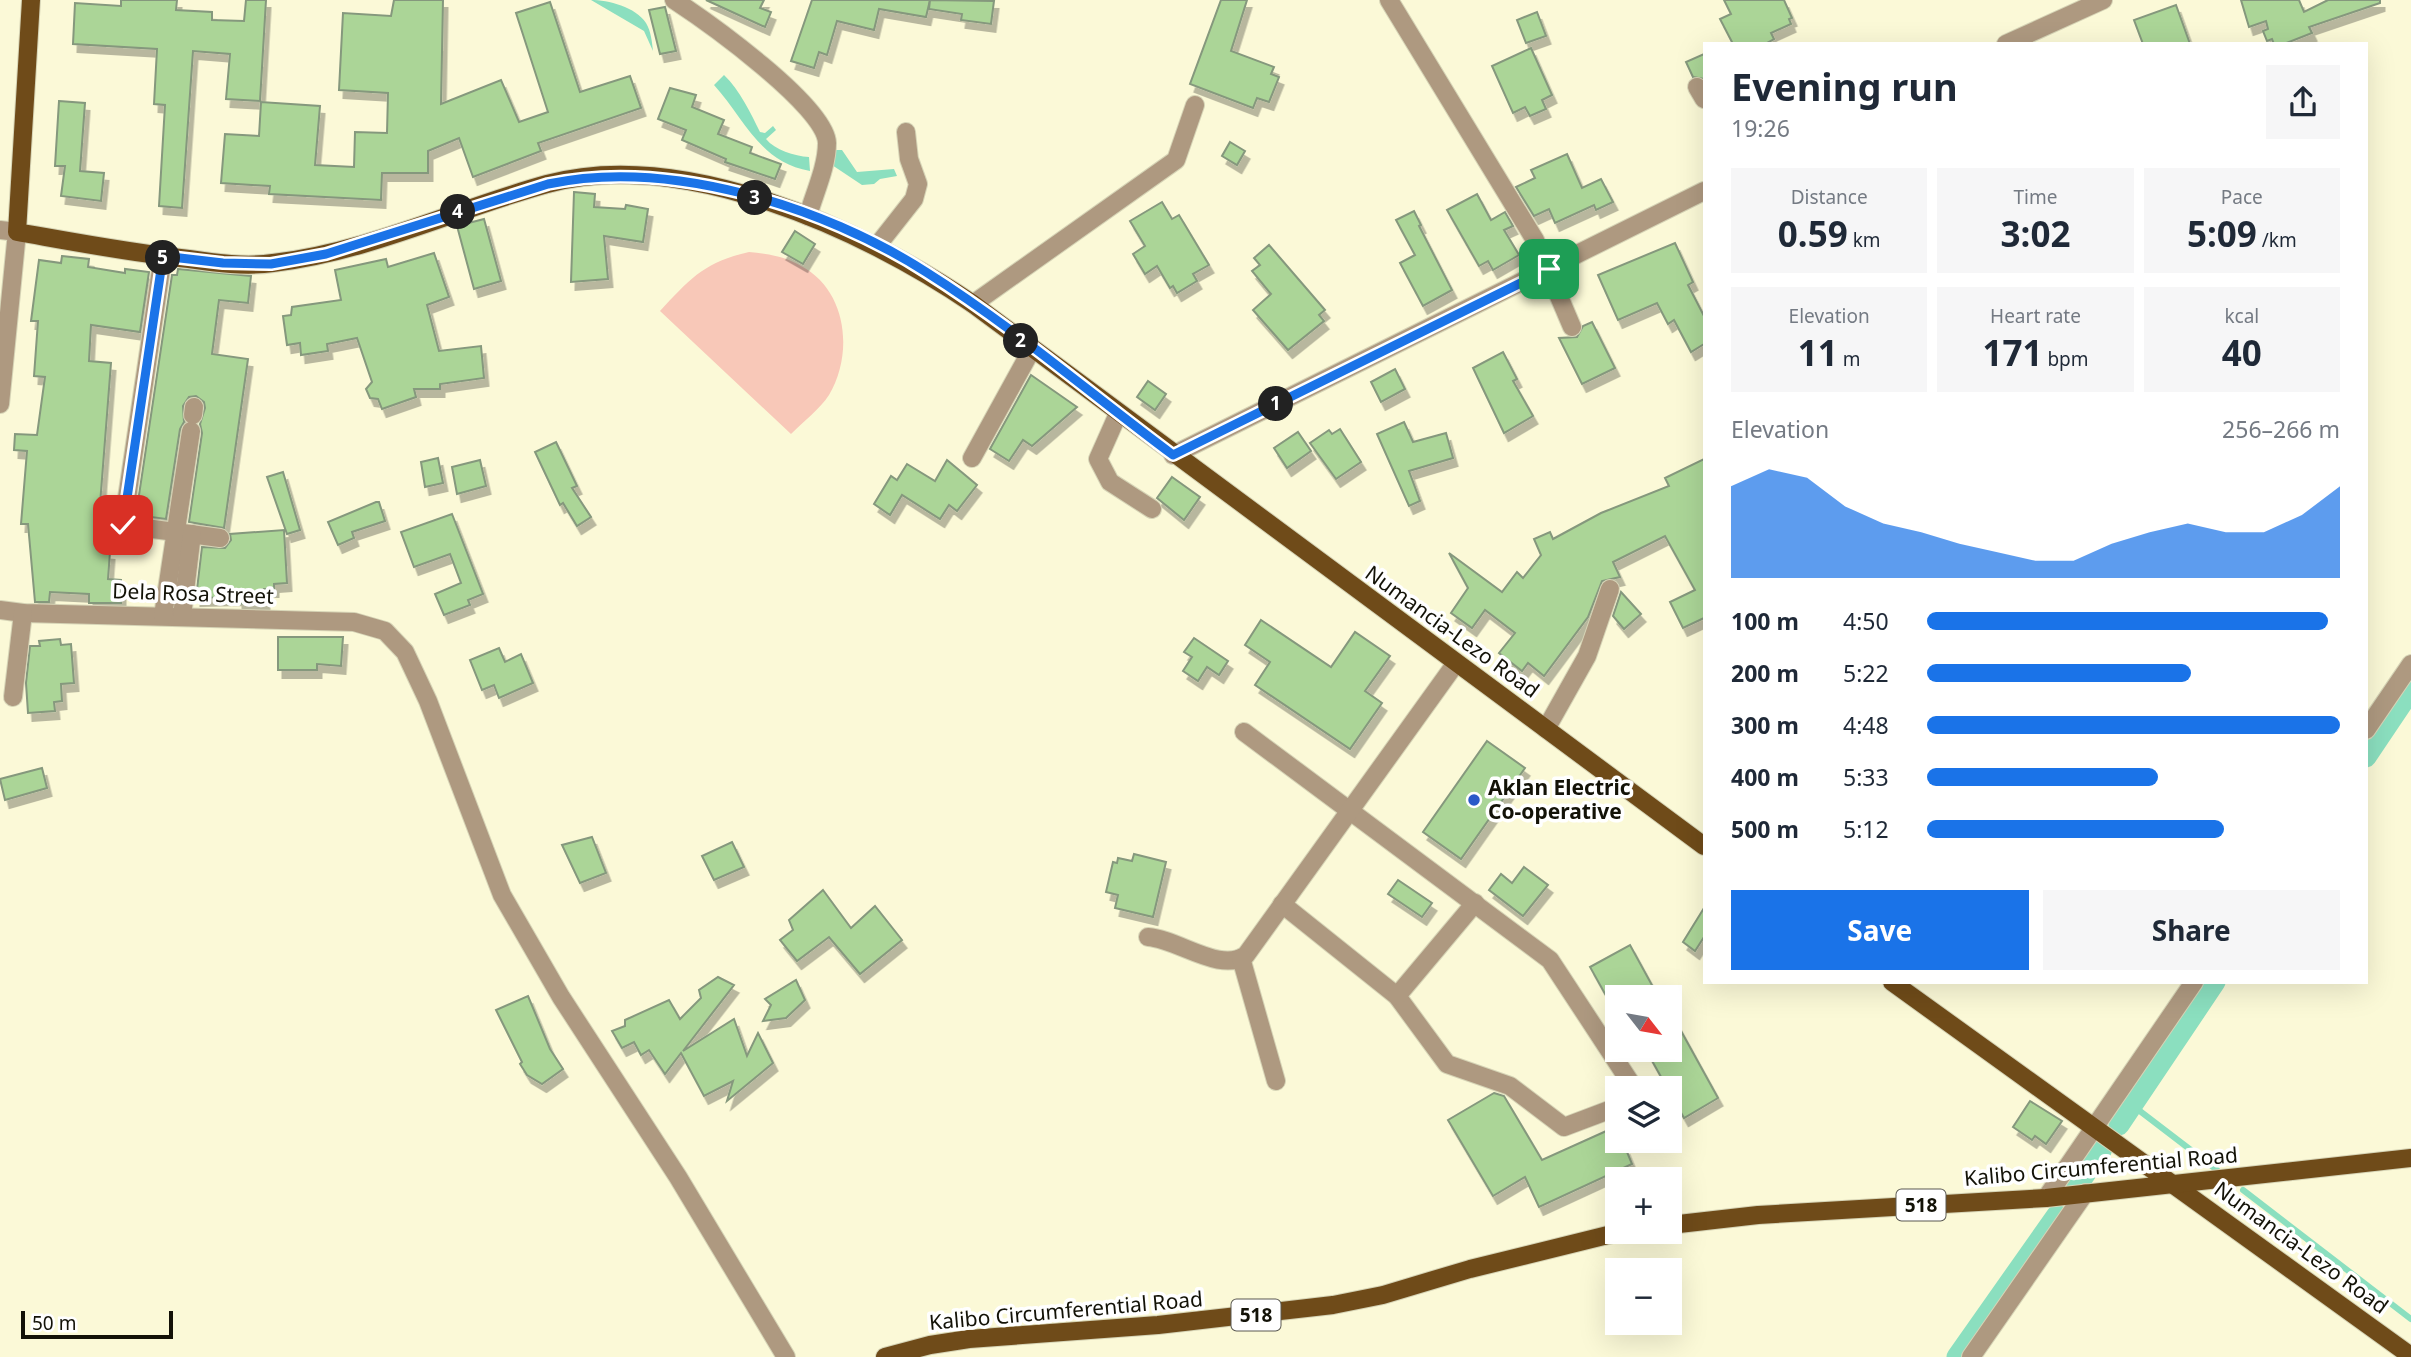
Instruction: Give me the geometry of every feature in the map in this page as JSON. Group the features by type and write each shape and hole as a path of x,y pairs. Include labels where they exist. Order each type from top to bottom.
{"main road":[{"path":"8,231 31,0"},
{"name":"Numancia-Lezo Road","path":"8,231 163,256 223,263 271,264 326,254 548,184 597,176 640,176 712,188 808,216 877,246 925,271 973,304 1173,455 1703,845"},
{"name":"Numancia-Lezo Road","path":"1895,984 2095,1125 2411,1356"},
{"name":"Kalibo Circumferential Road","path":"1682,1224 1758,1215 2046,1198 2411,1158"},
{"name":"Kalibo Circumferential Road","path":"885,1357 930,1345 969,1339 1158,1325 1334,1305 1383,1295 1469,1269 1605,1236"}],"street":[{"path":"674,0 743,49 804,103 824,128 827,143 808,216"},
{"path":"1389,0 1535,240 1572,327"},
{"path":"2010,42 2103,0"},
{"path":"973,304 1176,160 1195,105"},
{"path":"877,246 914,199 918,184 909,159 906,132"},
{"path":"1173,455 1703,192"},
{"path":"0,404 8,231"},
{"path":"163,256 123,525 220,538"},
{"path":"972,458 1032,349"},
{"path":"1118,414 1098,459 1110,482 1153,509"},
{"path":"182,616 184,533 193,418"},
{"path":"163,616 184,533"},
{"path":"1546,730 1587,656 1610,589"},
{"name":"Dela Rosa Street","path":"0,610 23,613 354,622 384,631 405,652 428,701 502,895 561,997 678,1178 786,1357"},
{"path":"13,697 23,613"},
{"path":"1147,937 1165,938 1222,962 1241,958 1456,663"},
{"path":"2368,727 2411,664"},
{"path":"1244,732 1351,809 1550,960 1626,1076"},
{"path":"1397,996 1475,903"},
{"path":"1282,904 1397,996 1447,1064 1510,1086 1559,1125 1569,1127 1605,1112"},
{"path":"1241,958 1276,1081"},
{"path":"2046,1198 2193,984"},
{"path":"1971,1357 2085,1193"}],"shaded area":[{"path":"591,0 621,6 641,17 649,29 653,51 644,31"},
{"path":"724,75 740,95 760,132 765,133 773,126 776,130 766,139 785,152 809,157 810,171 778,159 754,137 714,85"},
{"path":"834,150 842,150 857,172 894,169 897,176 862,185 832,165"},
{"path":"749,252 788,260 816,277 837,306 842,324 842,360 837,378 825,400 791,434 660,311 699,273 720,261"}],"building":[{"path":"121,0 177,0 176,10 212,12 212,20 244,21 246,0 266,0 260,101 226,99 230,54 193,51 182,208 159,206 165,105 154,104 157,49 73,44 75,3 121,6"},
{"path":"394,0 443,0 441,104 501,80 519,122 548,112 516,13 550,2 580,92 630,76 641,108 538,143 541,151 473,177 459,138 428,151 428,173 382,173 381,200 269,194 270,186 221,183 225,134 259,136 261,102 320,106 315,165 354,167 355,132 387,133 388,93 339,90 343,13 391,16"},
{"path":"706,0 764,0 760,8 771,12 765,27"},
{"path":"812,0 930,0 926,17 879,9 874,30 837,21 827,55 819,52 814,68 791,61"},
{"path":"930,0 994,1 991,24 961,20 962,14 929,9"},
{"path":"1221,0 1247,0 1231,51 1274,67 1271,74 1279,77 1269,102 1257,98 1253,108 1190,84"},
{"path":"1724,0 1784,0 1792,18 1789,19 1791,24 1771,33 1774,39 1769,42 1732,42 1720,19 1731,14"},
{"path":"2241,0 2299,0 2304,12 2328,0 2380,0 2380,3 2309,27 2312,33 2289,42 2273,42 2272,39 2267,41 2263,31 2268,29 2266,21 2249,27"},
{"path":"2176,5 2189,42 2142,42 2134,20"},
{"path":"665,7 676,51 660,54 649,10"},
{"path":"1537,12 1546,36 1526,43 1517,20"},
{"path":"1531,48 1552,95 1542,100 1546,109 1530,116 1525,107 1513,113 1492,66"},
{"path":"1703,54 1703,79 1693,77 1686,62"},
{"path":"670,88 696,95 692,107 724,120 718,134 752,147 750,153 781,164 775,179 725,162 726,159 682,140 686,130 658,119"},
{"path":"59,101 85,103 80,171 104,173 101,201 61,196 65,166 55,166"},
{"path":"1230,142 1245,151 1237,165 1222,156"},
{"path":"1567,154 1582,188 1601,179 1613,202 1596,210 1594,205 1555,223 1549,209 1534,216 1516,187 1535,178 1531,170"},
{"path":"574,192 595,194 594,207 625,209 626,205 648,209 643,242 604,236 608,279 571,282"},
{"path":"1477,194 1491,220 1505,212 1513,226 1504,230 1519,255 1493,270 1488,261 1479,266 1447,210"},
{"path":"1162,202 1172,219 1179,215 1209,265 1193,274 1197,281 1177,293 1173,286 1170,288 1157,266 1145,274 1133,254 1145,246 1130,221"},
{"path":"1414,211 1452,290 1423,306 1400,263 1415,255 1396,220"},
{"path":"484,219 501,281 474,289 457,226"},
{"path":"795,231 815,244 803,264 782,252"},
{"path":"1675,243 1693,282 1688,285 1703,314 1703,345 1691,352 1674,320 1668,324 1657,303 1618,320 1598,275"},
{"path":"1269,245 1325,310 1319,315 1324,321 1288,350 1253,310 1271,294 1252,271 1260,265 1254,258"},
{"path":"434,253 449,297 427,305 439,351 481,346 484,378 440,384 440,389 414,389 416,397 382,409 378,399 370,398 366,389 372,382 357,338 327,344 328,351 301,355 300,343 287,345 283,316 291,315 292,307 341,300 335,270 386,259 388,267"},
{"path":"62,256 89,259 88,267 125,273 125,269 149,272 140,332 91,325 89,361 111,363 98,530 101,531 100,551 110,552 108,579 121,580 121,603 89,603 89,594 50,592 49,602 35,602 28,524 21,524 27,451 14,450 15,434 37,435 45,377 34,376 38,321 31,321 39,260 61,263"},
{"path":"178,269 251,276 248,303 219,300 212,354 248,359 224,528 189,522 202,433 200,424 205,408 204,402 196,396 189,397 183,406 184,422 180,429 166,519 136,515 172,275 177,275"},
{"path":"1592,322 1615,368 1582,384 1559,338 1577,337 1583,326"},
{"path":"1503,352 1517,379 1513,381 1533,416 1504,433 1473,368"},
{"path":"1395,369 1405,389 1381,402 1371,382"},
{"path":"1031,375 1077,407 1032,446 1023,440 1009,461 990,449"},
{"path":"1148,381 1166,394 1155,410 1137,397"},
{"path":"1404,422 1413,442 1446,433 1453,458 1409,471 1420,501 1409,506 1377,434"},
{"path":"1340,429 1361,462 1336,479 1310,443 1329,430 1332,434"},
{"path":"1298,432 1311,451 1287,468 1274,448"},
{"path":"556,442 577,486 572,488 591,517 577,526 563,503 560,505 535,452"},
{"path":"438,458 443,483 425,487 421,462"},
{"path":"1703,459 1703,618 1683,628 1670,602 1695,590 1665,536 1613,562 1620,577 1602,581 1588,617 1544,676 1528,663 1522,671 1499,653 1515,633 1485,610 1472,628 1451,613 1468,588 1449,553 1502,592 1517,572 1523,578 1541,555 1534,539 1550,532 1553,539 1601,513 1669,486 1665,478"},
{"path":"480,460 486,486 457,494 452,467"},
{"path":"947,460 977,485 957,511 949,505 940,519 902,495 890,515 874,504 891,476 897,480 907,464 935,481"},
{"path":"283,472 300,530 287,534 267,477"},
{"path":"1172,477 1200,497 1184,520 1157,498"},
{"path":"379,502 385,521 352,532 354,538 338,545 328,522"},
{"path":"452,514 483,594 468,600 470,605 444,615 435,594 461,583 450,554 414,567 401,532"},
{"path":"284,530 287,583 274,584 274,589 264,589 265,602 238,604 238,597 196,598 202,547 225,548 231,540 230,534"},
{"path":"1621,592 1641,614 1624,629 1613,616"},
{"path":"1261,620 1331,667 1355,632 1390,656 1365,691 1382,703 1350,749 1255,685 1270,662 1245,645"},
{"path":"278,637 343,637 341,666 317,664 317,670 278,670"},
{"path":"1194,638 1228,661 1219,675 1207,667 1198,681 1183,671 1192,657 1184,652"},
{"path":"60,639 61,645 71,644 74,683 61,684 62,701 54,702 55,711 28,713 26,683 30,646 40,646 39,641"},
{"path":"499,648 505,662 521,654 533,683 499,698 494,685 482,690 470,660"},
{"name":"Aklan Electric Co-operative","path":"1487,741 1525,768 1461,859 1423,832"},
{"path":"42,768 47,788 5,800 0,779"},
{"path":"592,837 606,873 580,883 562,845"},
{"path":"732,842 744,867 714,880 702,856"},
{"path":"1134,854 1166,862 1153,917 1115,908 1118,895 1106,892 1113,862 1117,863 1118,858 1132,861"},
{"path":"1524,867 1548,885 1523,916 1489,890 1501,874 1512,883"},
{"path":"1398,880 1432,903 1422,917 1388,894"},
{"path":"823,890 851,928 875,906 902,940 860,974 829,937 797,961 780,940 793,930 789,920"},
{"path":"1703,910 1703,939 1695,951 1683,942"},
{"path":"1630,945 1652,985 1605,985 1605,994 1590,967"},
{"path":"718,977 734,985 683,1051 734,1019 747,1056 758,1033 773,1063 727,1101 733,1081 704,1096 681,1053 665,1074 649,1050 641,1055 634,1042 622,1048 612,1031 625,1026 625,1020 669,1000 680,1019 701,998 699,990"},
{"path":"796,980 805,1000 786,1018 763,1021 771,1005 765,999"},
{"path":"528,996 550,1049 563,1069 542,1084 527,1075 520,1064 522,1062 496,1010"},
{"path":"1682,1033 1718,1098 1684,1118 1682,1076 1661,1076 1653,1062 1682,1062"},
{"path":"1494,1093 1504,1096 1542,1160 1605,1132 1605,1153 1627,1153 1632,1164 1626,1167 1605,1167 1605,1176 1539,1207 1525,1177 1493,1196 1448,1120"},
{"path":"2030,1101 2062,1121 2046,1144 2035,1136 2032,1140 2013,1127"}],"waterway":[{"path":"2368,754 2411,690"},
{"path":"2119,1125 2214,984"},
{"path":"2132,1105 2217,1170"},
{"path":"2077,1186 2102,1149"},
{"path":"2243,1190 2411,1319"},
{"path":"1957,1357 2057,1215"}],"place":[{"name":"Aklan Electric Co-operative","path":"1474,800"}],"route":[{"path":"123,525 163,256 223,263 271,264 326,254 578,177 640,176 672,180 755,198 842,229 925,271 1173,455 1549,269"}]}
